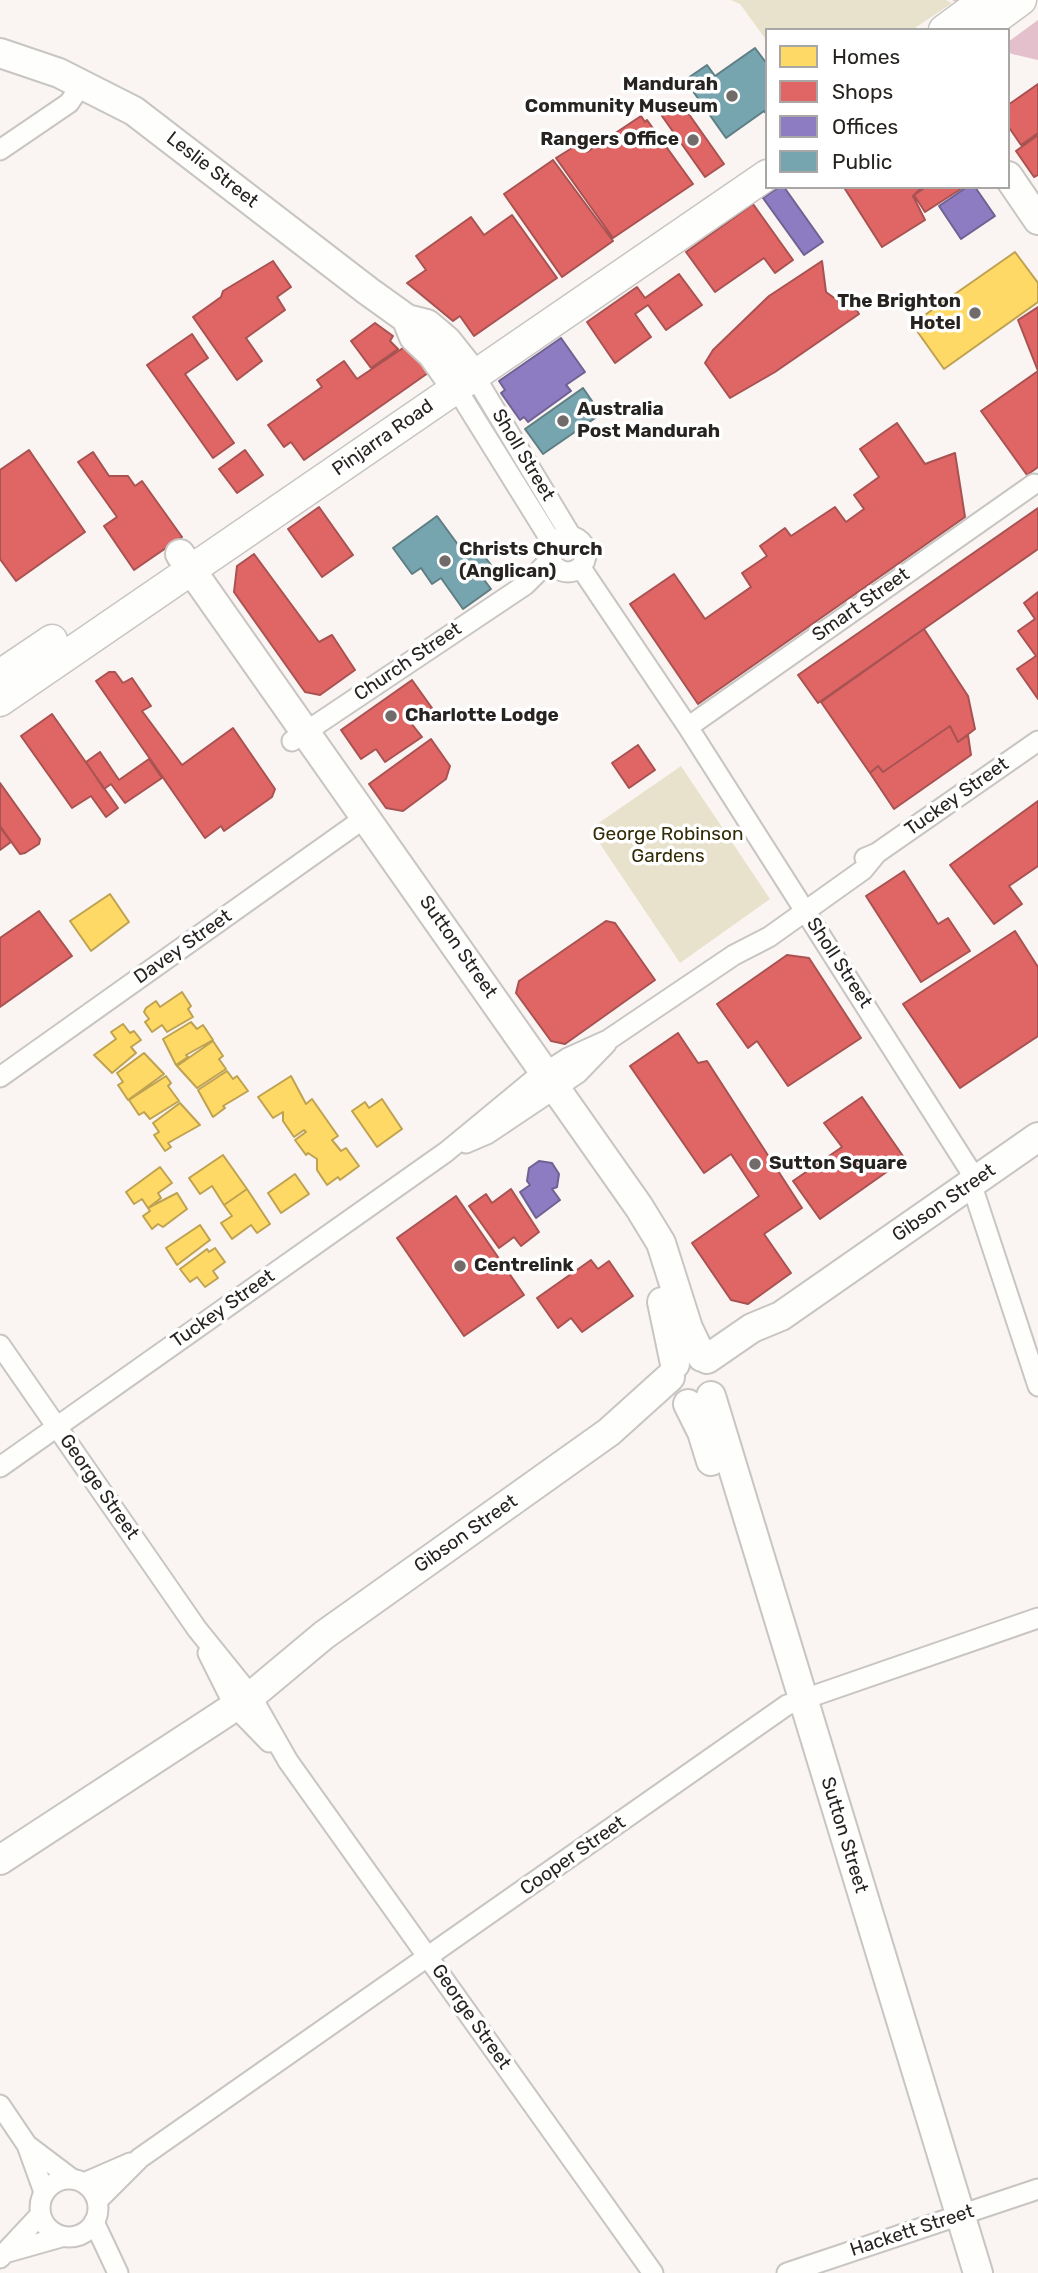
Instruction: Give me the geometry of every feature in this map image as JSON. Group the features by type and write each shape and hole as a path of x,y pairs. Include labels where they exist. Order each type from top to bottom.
{"main road":[{"path":"960,27 985,0"},
{"path":"960,27 1021,0"},
{"name":"Leslie Street","path":"0,53 82,84 134,111 407,319 414,337 460,374"},
{"name":"Pinjarra Road","path":"0,701 178,567 460,374 765,154"},
{"name":"Pinjarra Road","path":"460,374 765,176"},
{"path":"1010,179 1038,220"},
{"name":"Pinjarra Road","path":"0,676 178,567"},
{"name":"Sutton Street","path":"178,567 544,1085 642,1241 668,1320 694,1379 953,2217 978,2273"},
{"name":"Gibson Street","path":"0,1860 151,1759 238,1694 609,1432 760,1340 780,1316 1038,1137"},
{"name":"Sutton Street","path":"953,2217 962,2273"}],"street":[{"path":"0,150 69,103 82,84"},
{"name":"Sholl Street","path":"460,374 564,556 688,727 970,1169 972,1183 1038,1386"},
{"name":"Smart Street","path":"688,727 1034,484"},
{"name":"Church Street","path":"299,736 564,556"},
{"name":"Tuckey Street","path":"0,1466 446,1152 487,1134 544,1085 568,1058 608,1040 734,954 769,937 802,905 863,870 877,853 1038,741"},
{"name":"Davey Street","path":"0,1077 359,821"},
{"name":"George Street","path":"0,1345 197,1629 238,1694 653,2273"},
{"name":"Cooper Street","path":"97,2201 140,2158 795,1703 1038,1618"},
{"path":"0,2105 27,2145 44,2192 40,2215 4,2255"},
{"path":"4,2255 88,2230 94,2222 97,2201 78,2181 27,2145"},
{"name":"Cooper Street","path":"78,2181 140,2158"},
{"path":"44,2192 56,2182 78,2181"},
{"name":"Hackett Street","path":"787,2273 1038,2189"},
{"path":"40,2215 47,2229 66,2237 116,2270"},
{"path":"94,2222 116,2270"}],"green space":[{"path":"731,0 946,0 952,3 915,28 765,28 765,38 740,4"},
{"name":"George Robinson Gardens","path":"681,766 770,899 680,963 590,829"}],"shaded area":[{"path":"952,0 1038,0 1038,60 1010,53 1010,28 1004,28"}],"pier":[{"path":"967,0 1038,0 1038,20 1010,41 1010,28 982,28"}],"building: Homes":[{"name":"The Brighton Hotel","path":"1015,252 1038,283 1038,302 944,369 912,324"},
{"path":"110,894 129,922 91,951 70,921"},
{"path":"182,992 191,1006 188,1009 193,1017 167,1032 162,1025 152,1032 145,1022 149,1019 144,1012 146,1008 156,1001 160,1007"},
{"path":"191,1022 197,1029 203,1025 213,1040 186,1055 188,1057 176,1065 163,1039"},
{"path":"123,1024 141,1040 131,1047 136,1053 112,1073 94,1055 116,1039 111,1032"},
{"path":"213,1041 223,1056 219,1059 226,1069 197,1088 177,1066"},
{"path":"144,1053 164,1074 128,1100 118,1085 123,1082 117,1073"},
{"path":"227,1071 233,1079 237,1076 248,1091 223,1106 225,1108 213,1117 198,1090"},
{"path":"166,1076 171,1083 168,1086 179,1101 150,1119 144,1112 139,1115 129,1100"},
{"path":"291,1076 306,1104 312,1099 338,1136 332,1140 341,1151 346,1148 359,1166 340,1180 338,1177 327,1185 317,1170 317,1159 308,1153 306,1155 295,1140 306,1132 304,1130 294,1137 283,1121 283,1112 273,1118 258,1097"},
{"path":"382,1099 402,1129 377,1147 352,1111 365,1102 369,1108"},
{"path":"180,1103 200,1125 168,1143 171,1147 165,1151 154,1135 159,1132 153,1123"},
{"path":"223,1155 247,1189 224,1205 212,1186 200,1194 189,1178"},
{"path":"160,1167 172,1183 158,1193 161,1198 148,1208 142,1199 134,1204 126,1192"},
{"path":"295,1174 309,1194 281,1213 268,1193"},
{"path":"247,1189 270,1224 257,1233 251,1225 232,1239 221,1223 232,1216 224,1205"},
{"path":"177,1193 187,1209 163,1227 158,1224 152,1229 143,1216 150,1211 148,1208"},
{"path":"200,1225 210,1240 177,1265 166,1248"},
{"path":"215,1248 225,1262 213,1271 218,1278 205,1287 197,1277 190,1282 180,1269 207,1249 209,1252"}],"building: Shops":[{"path":"1038,84 1038,133 1021,145 1010,129 1010,104"},
{"name":"Rangers Office","path":"681,103 724,164 705,177 662,116"},
{"path":"641,116 645,122 647,120 693,184 613,238 556,158 580,143 587,152"},
{"path":"1038,135 1038,175 1034,177 1016,151"},
{"path":"553,160 613,241 562,277 504,194"},
{"path":"845,189 920,189 913,196 925,220 882,247"},
{"path":"923,189 961,189 925,212 914,195"},
{"path":"753,204 793,260 775,273 764,258 715,292 686,252"},
{"path":"512,215 557,278 474,336 460,316 453,321 407,283 426,270 416,256 471,217 484,235"},
{"path":"273,261 291,287 277,297 285,310 246,338 262,361 237,380 193,317 221,297 223,291"},
{"path":"822,261 826,292 841,303 854,306 859,314 775,372 730,398 705,363 713,350 769,296"},
{"path":"679,274 702,305 666,330 648,305 635,314 651,337 615,363 587,322 637,287 645,298"},
{"path":"1038,307 1038,371 1018,320"},
{"path":"375,323 393,336 390,341 398,349 371,368 351,341"},
{"path":"192,334 208,358 185,374 234,443 213,458 147,365"},
{"path":"406,346 424,359 428,373 304,460 291,442 284,447 268,425 322,387 317,380 344,361 357,379"},
{"path":"1038,371 1038,467 1027,475 981,411"},
{"path":"897,423 925,464 955,453 965,517 698,704 630,604 674,574 705,619 751,587 742,573 767,556 760,546 785,528 791,536 835,507 846,522 864,509 854,495 879,477 860,449"},
{"path":"29,450 85,532 16,581 0,559 0,470"},
{"path":"245,450 263,475 237,493 219,469"},
{"path":"93,452 109,476 128,476 135,486 142,481 182,537 134,570 104,526 117,517 78,462"},
{"path":"319,507 353,555 322,577 288,529"},
{"path":"1038,508 1038,549 818,703 798,675"},
{"path":"254,554 319,642 332,635 355,670 320,695 305,692 234,592 237,566"},
{"path":"1038,592 1038,699 1017,669 1036,656 1018,631 1035,619 1024,603"},
{"path":"924,629 968,696 975,729 958,742 950,726 883,772 878,766 870,773 821,702"},
{"path":"109,672 115,672 123,683 132,678 151,706 142,711 182,765 233,728 275,789 272,797 224,831 221,826 205,838 96,681"},
{"name":"Charlotte Lodge","path":"412,680 432,708 411,723 422,737 385,762 376,749 361,759 341,730"},
{"path":"52,714 118,808 106,817 91,796 72,808 21,736"},
{"path":"950,726 958,742 968,735 971,755 894,809 870,773 878,766 883,772"},
{"path":"431,739 450,766 446,779 403,811 386,808 369,784"},
{"path":"638,745 655,770 629,788 612,763"},
{"path":"100,752 119,780 149,759 162,778 125,803 111,784 104,789 86,762"},
{"path":"0,783 40,839 39,844 25,853 20,854 0,826"},
{"path":"1038,801 1038,866 1009,886 1022,904 994,924 950,865"},
{"path":"0,827 11,842 0,850"},
{"path":"904,871 938,924 948,918 970,951 921,982 866,896"},
{"path":"39,911 72,956 0,1007 0,938"},
{"path":"606,921 615,923 655,980 565,1044 551,1041 516,993 519,981"},
{"path":"1015,931 1038,967 1038,1036 960,1088 903,1004"},
{"path":"787,955 809,958 861,1038 788,1086 757,1041 748,1048 717,1004"},
{"name":"Sutton Square","path":"678,1033 698,1063 707,1061 802,1208 764,1234 791,1273 748,1304 731,1300 692,1243 759,1196 731,1154 704,1173 630,1066"},
{"path":"862,1097 905,1159 820,1219 793,1181 842,1147 824,1123"},
{"path":"511,1189 539,1232 521,1246 514,1237 499,1248 469,1206 486,1194 492,1203"},
{"name":"Centrelink","path":"456,1196 524,1295 464,1336 397,1238"},
{"path":"591,1260 598,1269 609,1261 633,1296 582,1332 571,1318 558,1328 537,1298"}],"building: Offices":[{"path":"776,189 785,189 823,242 804,255 763,198"},
{"path":"964,189 976,189 995,216 961,239 939,206"},
{"path":"561,338 585,372 566,385 571,391 528,422 524,417 520,420 501,393 505,390 499,381"},
{"path":"539,1161 552,1163 559,1174 557,1187 552,1189 560,1200 536,1218 520,1192 530,1185 527,1181 529,1168"}],"building: Public":[{"name":"Mandurah Community Museum","path":"755,48 765,61 765,112 726,138 685,80 707,65 715,76"},
{"name":"Australia Post Mandurah","path":"583,388 601,414 543,454 525,429"},
{"name":"Christs Church (Anglican)","path":"437,516 467,557 479,549 491,565 479,573 491,589 463,609 441,578 432,584 421,568 412,574 393,548"}],"place":[{"name":"Mandurah Community Museum","path":"732,96"},
{"name":"Rangers Office","path":"693,140"},
{"name":"The Brighton Hotel","path":"975,313"},
{"name":"Australia Post Mandurah","path":"563,421"},
{"name":"Christs Church (Anglican)","path":"445,561"},
{"name":"Charlotte Lodge","path":"391,716"},
{"name":"Sutton Square","path":"755,1164"},
{"name":"Centrelink","path":"460,1266"}]}
